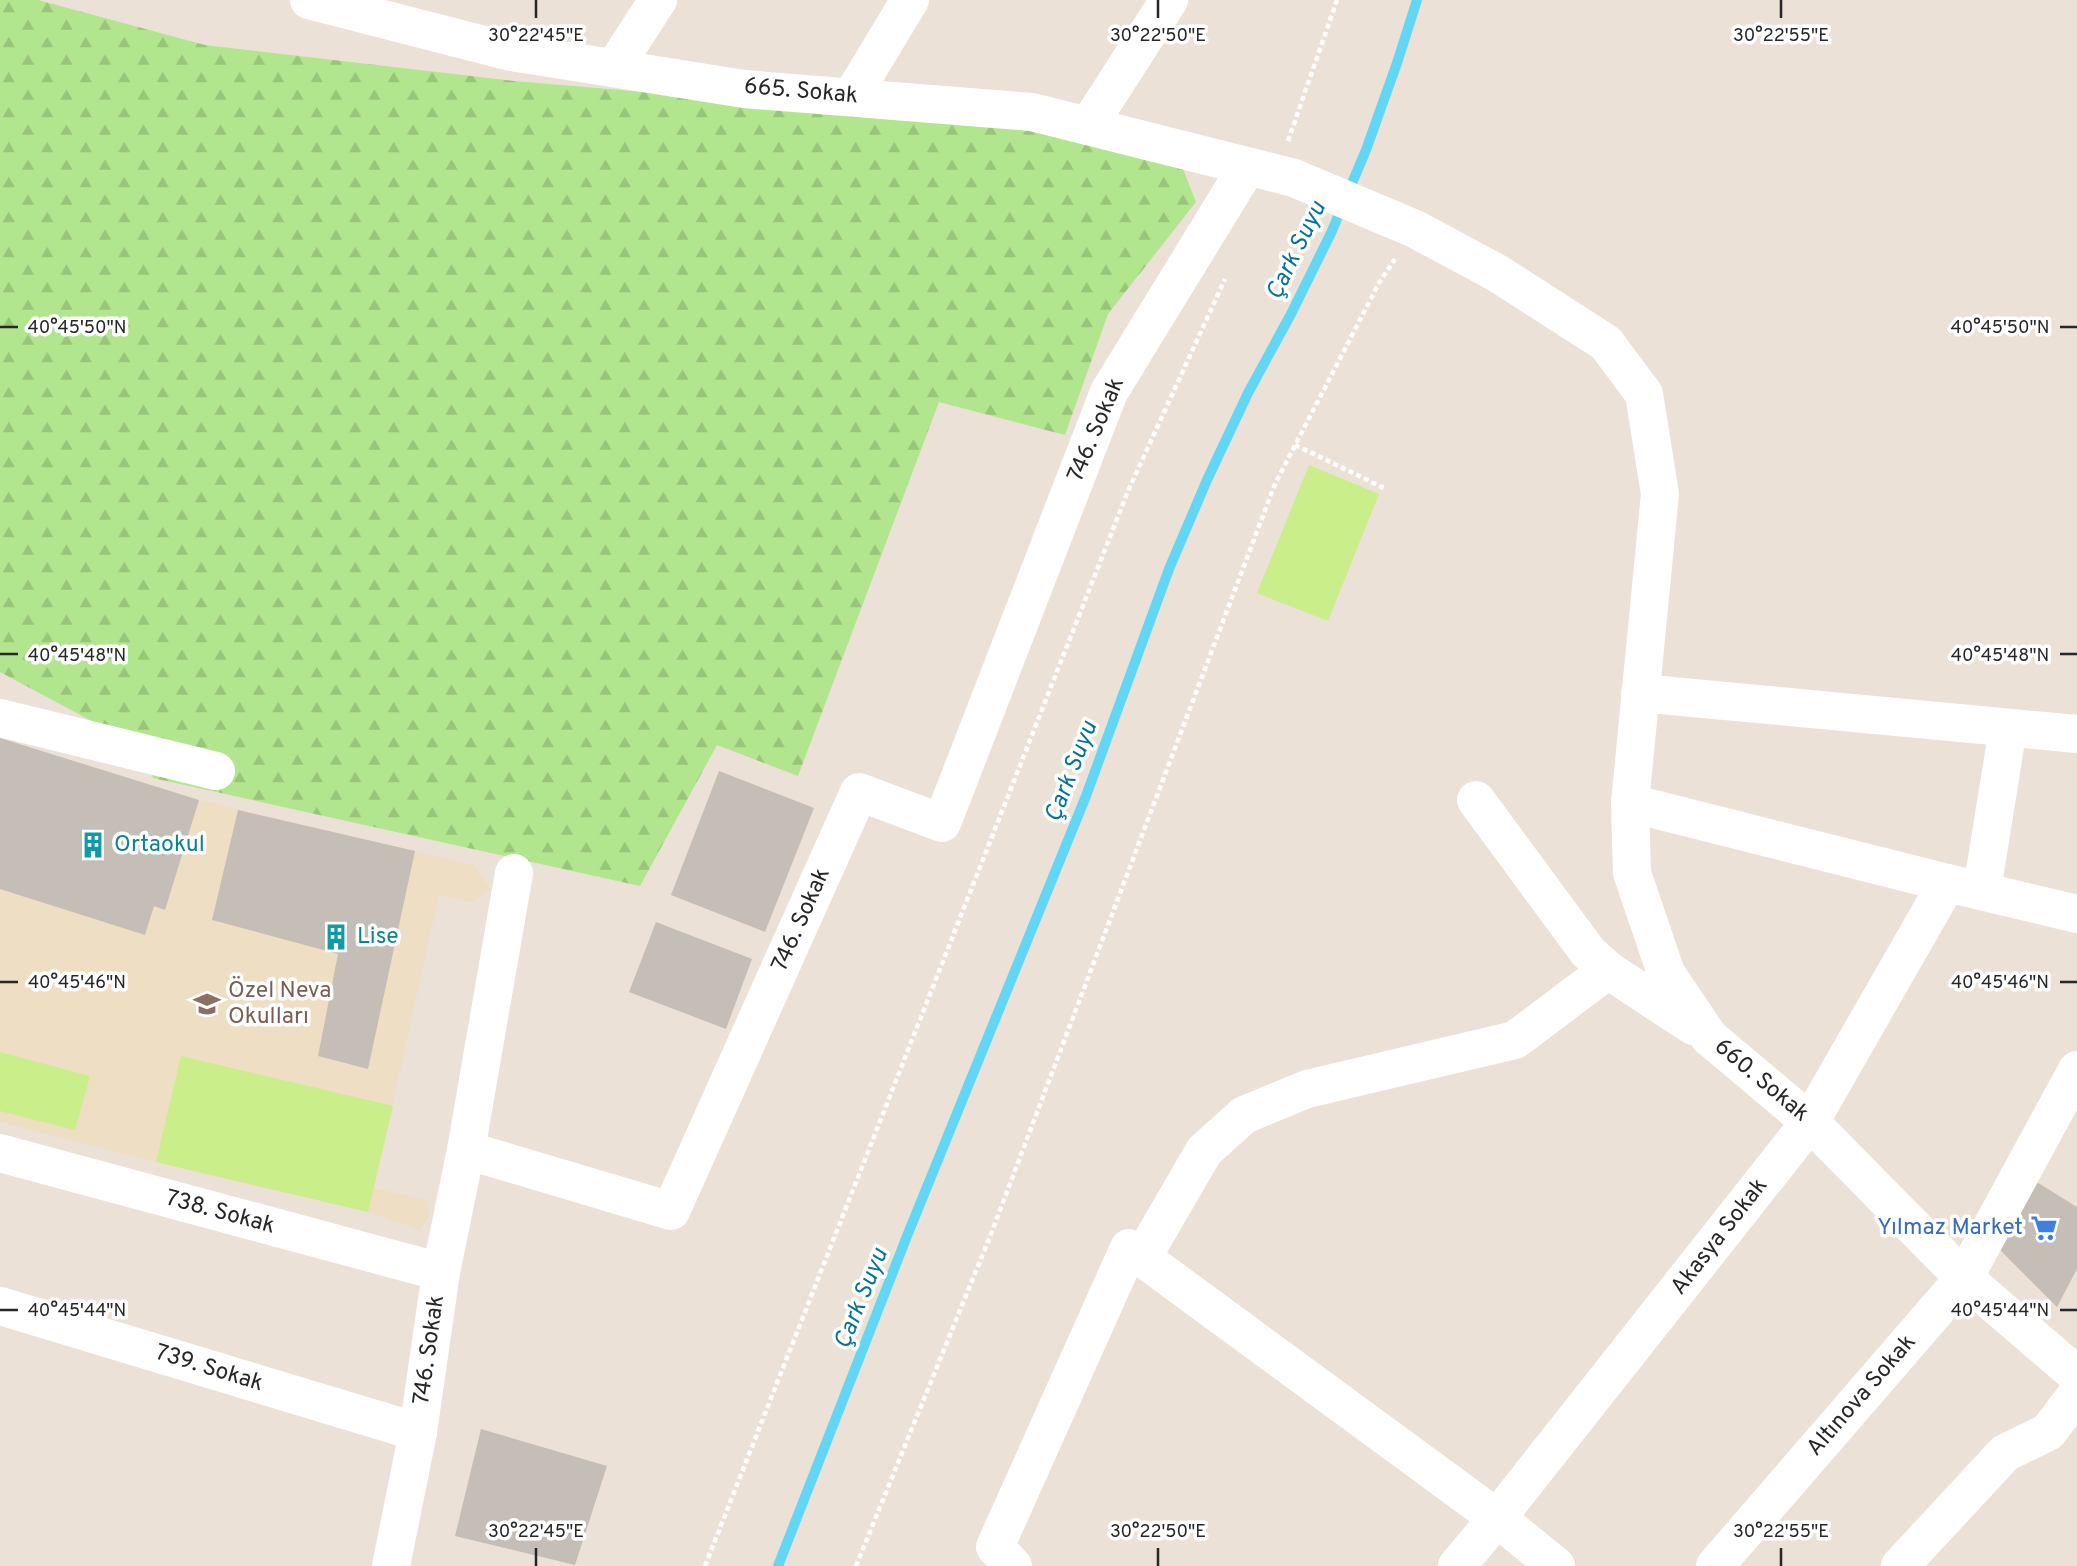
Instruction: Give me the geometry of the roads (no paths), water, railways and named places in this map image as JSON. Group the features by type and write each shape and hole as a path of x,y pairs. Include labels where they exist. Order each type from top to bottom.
{"street":[{"name":"665. Sokak","path":"309,0 407,12 511,52 744,89 1032,112 1271,173 1403,225"},
{"path":"614,68 657,0"},
{"path":"852,96 910,0"},
{"path":"1088,127 1169,0"},
{"name":"746. Sokak","path":"391,1566 418,1432 440,1272 466,1150 671,1211 859,792 942,823 1109,392 1271,173"},
{"name":"660. Sokak","path":"1403,225 1497,273 1606,343 1644,394 1660,494 1630,803 1632,873 1665,973 1709,1037 1810,1122 1964,1278 2077,1375"},
{"path":"1640,693 2077,734"},
{"path":"0,718 215,771"},
{"path":"1965,887 2008,728"},
{"path":"1476,800 1588,952 1608,970 1709,1037"},
{"path":"1630,803 2077,914"},
{"path":"466,1150 514,873"},
{"name":"Akasya Sokak","path":"1457,1566 1810,1122 1965,887"},
{"path":"1142,1258 1204,1151 1244,1115 1307,1089 1515,1040 1608,970"},
{"name":"Altınova Sokak","path":"1715,1566 1964,1278 2077,1070"},
{"name":"738. Sokak","path":"0,1153 440,1272"},
{"path":"1013,1566 995,1547 1129,1248 1497,1518 1556,1566"},
{"name":"739. Sokak","path":"0,1306 418,1432"},
{"path":"1900,1566 2005,1454 2048,1432 2077,1394"}],"waterway":[{"name":"Çark Suyu","path":"778,1566 907,1236 1086,796 1169,569 1248,393 1331,233 1366,150 1417,0"}],"place":[{"name":"Ortaokul","path":"93,845"},
{"name":"Lise","path":"336,937"},
{"name":"Özel Neva Okulları","path":"207,1004"},
{"name":"Yılmaz Market","path":"2044,1228"}]}
